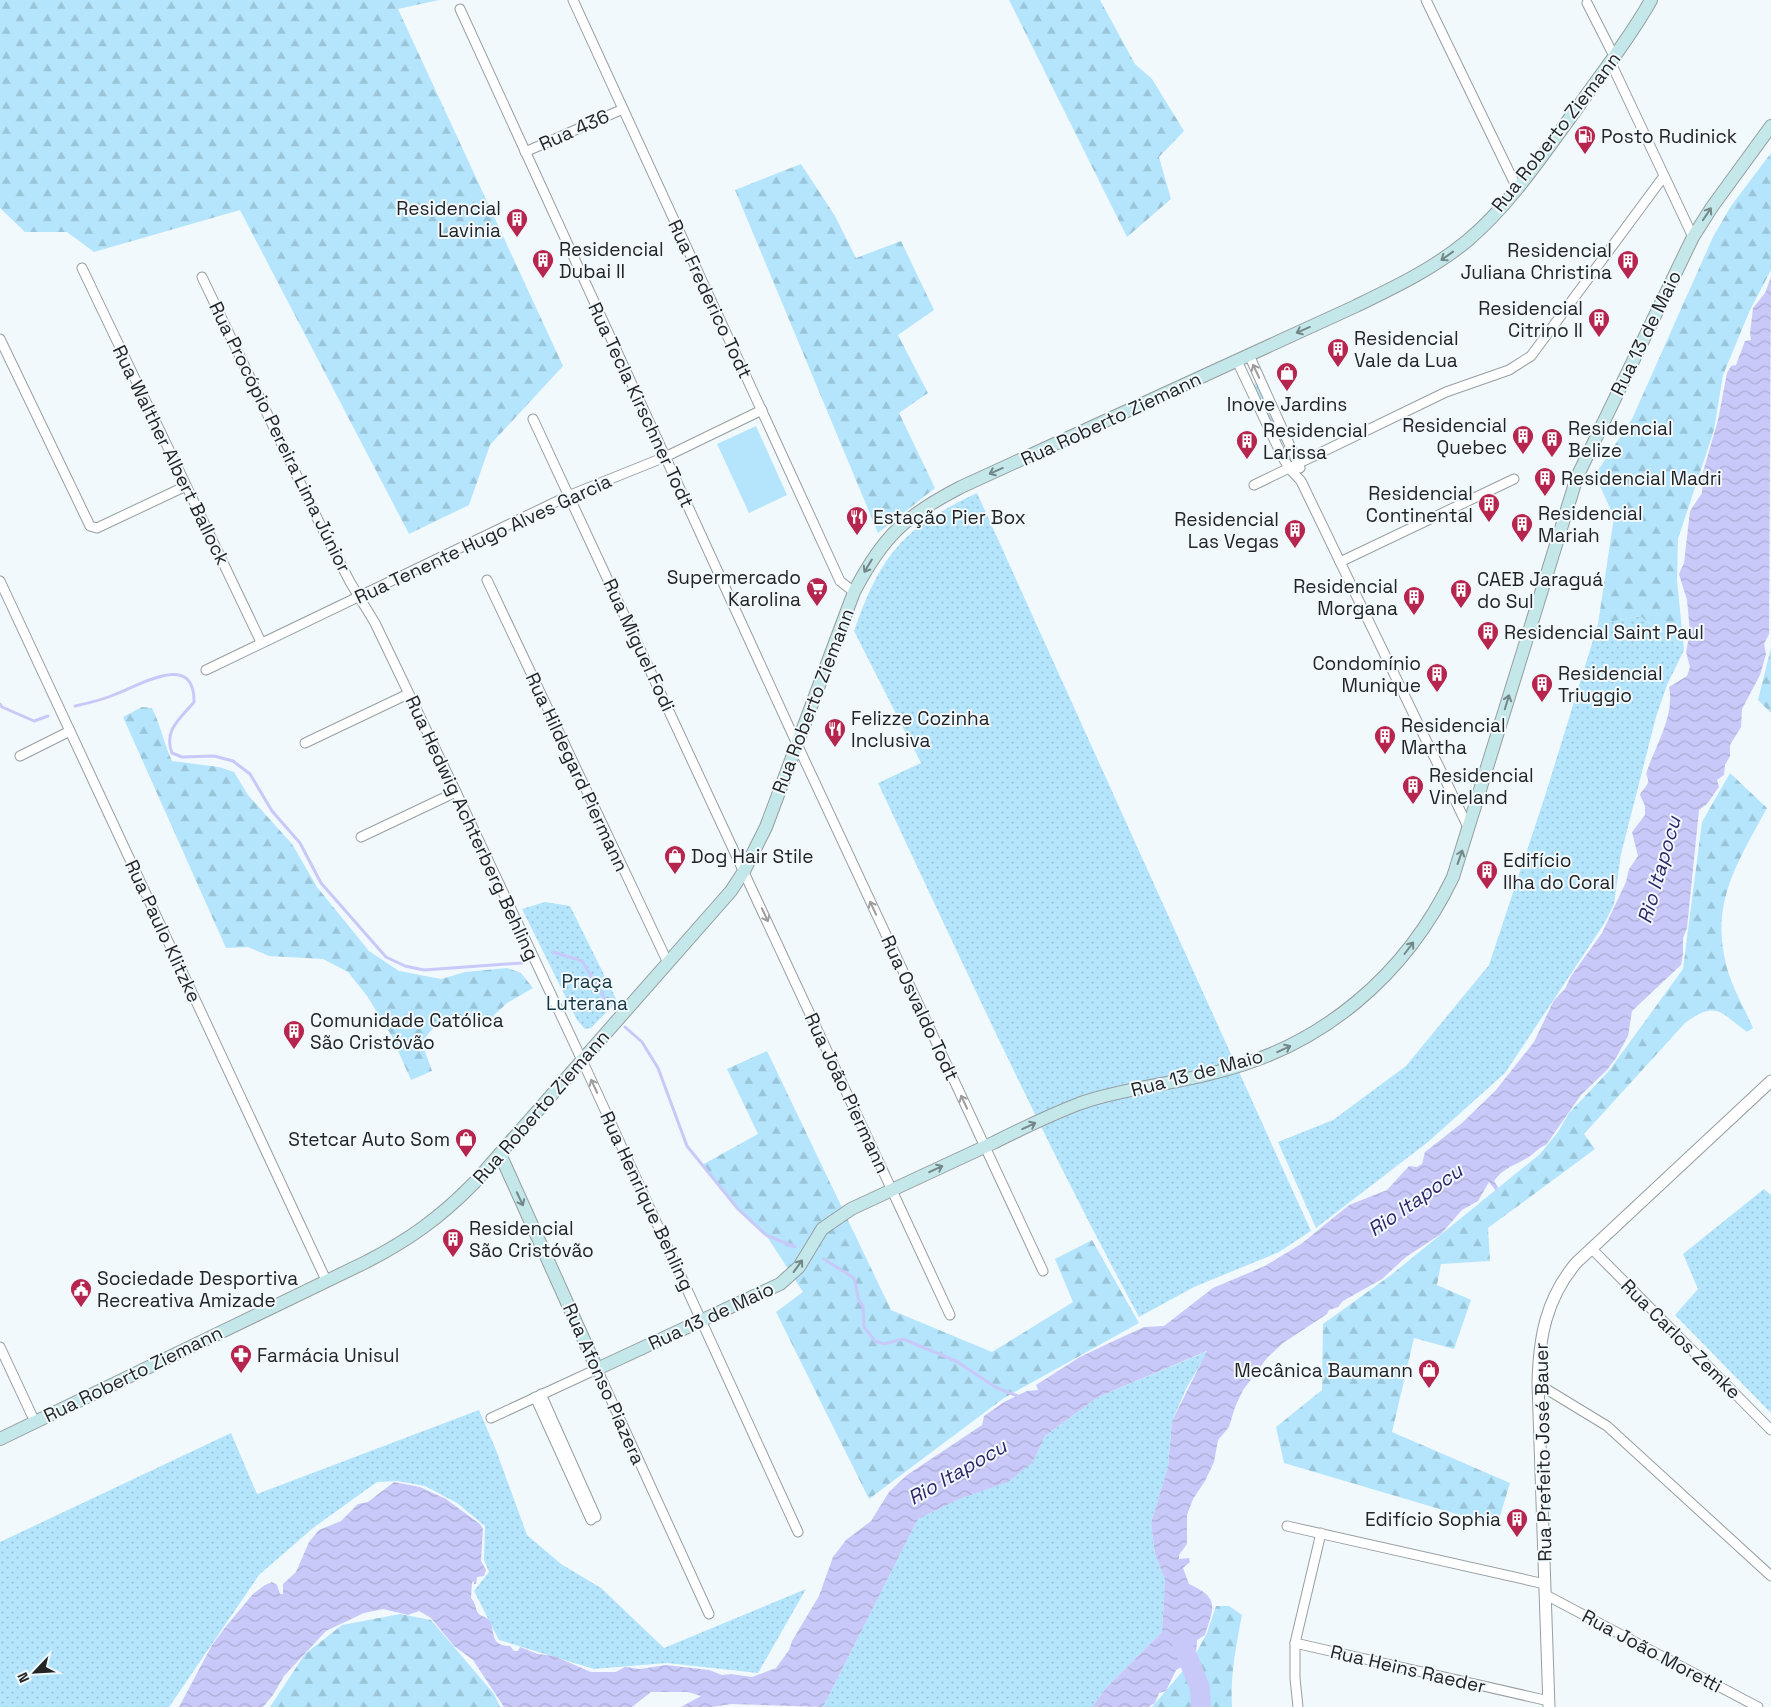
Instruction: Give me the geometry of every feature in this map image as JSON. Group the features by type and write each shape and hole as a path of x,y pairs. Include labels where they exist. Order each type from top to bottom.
{"main road":[{"name":"Rua Roberto Ziemann","path":"0,1439 366,1262 422,1231 458,1200 714,912 744,871 766,827 854,592 867,568 885,542 904,521 929,504 960,487 1363,303 1431,268 1468,240 1517,188 1613,60 1651,0"},
{"name":"Rua 13 de Maio","path":"597,1369 780,1284 799,1267 816,1236 829,1223 851,1209 1060,1112 1094,1099 1246,1064 1286,1048 1325,1027 1366,996 1415,940 1447,888 1469,829 1577,477 1692,237 1771,126"},
{"name":"Rua Afonso Piazera","path":"500,1154 597,1369"}],"street":[{"name":"Rua Frederico Todt","path":"573,0 840,581 854,592"},
{"path":"1426,0 1517,188"},
{"path":"1587,2 1692,237"},
{"name":"Rua Tecla Kirschner Todt","path":"460,9 797,745"},
{"name":"Rua 436","path":"526,152 623,109"},
{"path":"1254,485 1446,392 1509,370 1531,356 1664,176"},
{"name":"Rua Walther Albert Ballock","path":"82,268 261,642"},
{"name":"Rua Procópio Pereira Lima Júnior","path":"202,277 318,520 343,570 360,597"},
{"path":"0,339 90,526 97,528 186,486"},
{"path":"1243,358 1299,463 1301,481"},
{"path":"1243,358 1289,468 1301,481 1469,829"},
{"name":"Rua Tenente Hugo Alves Garcia","path":"206,670 568,496 665,457 762,410"},
{"name":"Rua Miguel Fodi","path":"534,420 744,871"},
{"path":"1340,562 1514,479"},
{"name":"Rua Hildegard Piermann","path":"487,580 668,963"},
{"name":"Rua Paulo Klitzke","path":"0,581 326,1280"},
{"name":"Rua Hedwig Achterberg Behling","path":"360,597 456,792 583,1061"},
{"path":"304,744 408,694"},
{"path":"20,756 70,731"},
{"name":"Rua Osvaldo Todt","path":"797,745 1043,1271"},
{"path":"361,837 456,792"},
{"name":"Rua João Piermann","path":"744,871 950,1316"},
{"name":"Rua Henrique Behling","path":"583,1061 798,1532"},
{"name":"Rua Prefeito José Bauer","path":"1549,1704 1538,1384 1538,1354 1546,1314 1566,1275 1591,1248 1771,1081"},
{"name":"Rua Carlos Zemke","path":"1591,1248 1771,1430"},
{"path":"0,1347 35,1422"},
{"name":"Rua 13 de Maio","path":"491,1418 597,1369"},
{"name":"Rua Afonso Piazera","path":"597,1369 709,1614"},
{"path":"1538,1384 1607,1426 1771,1576"},
{"path":"538,1396 594,1518"},
{"name":"Rua João Moretti","path":"1287,1526 1546,1589 1758,1707"},
{"path":"1298,1707 1295,1678 1295,1643 1321,1533"},
{"name":"Rua Heins Raeder","path":"1295,1643 1549,1704"}],"green space":[{"path":"0,0 439,0 398,9 563,366 490,445 469,505 409,534 240,210 94,252 67,232 25,232 0,208"},
{"path":"1009,0 1100,0 1135,64 1152,79 1184,131 1159,157 1171,199 1127,237"},
{"path":"1771,153 1771,270 1750,310 1723,375 1714,430 1678,539 1677,580 1684,650 1640,616 1598,624 1614,517 1595,475 1632,419 1713,237 1731,206"},
{"path":"801,164 835,216 856,258 901,241 934,310 898,335 928,393 899,413 935,488 878,533 735,190"},
{"path":"1255,383 1258,384 1283,442 1280,441 1254,386"},
{"path":"756,426 787,495 749,513 717,444"},
{"path":"977,493 1311,1231 1279,1252 1194,1287 1139,1317 1037,1119 878,783 921,763 854,631 874,582 898,546 930,518"},
{"path":"1640,616 1684,650 1667,685 1656,717 1621,854 1614,904 1604,924 1505,1073 1428,1142 1316,1228 1278,1142 1333,1120 1406,1066 1489,965 1545,796 1598,624"},
{"path":"1771,648 1771,713 1758,700"},
{"path":"142,707 152,708 172,761 219,767 234,772 248,795 292,844 317,887 369,951 399,971 441,979 465,972 507,968 521,973 533,988 507,1003 489,1020 451,1020 436,1026 422,1043 432,1071 411,1080 391,1035 367,996 348,972 323,959 269,956 248,947 226,948 123,717"},
{"path":"1730,773 1767,808 1730,882 1722,921 1722,942 1728,972 1753,1028 1747,1032 1717,1011 1704,1012 1685,1023 1584,1134 1595,1149 1488,1228 1490,1261 1441,1264 1437,1285 1471,1300 1454,1349 1414,1338 1392,1432 1510,1483 1497,1526 1284,1463 1276,1427 1322,1390 1323,1324 1391,1275 1540,1154 1558,1132 1569,1113 1608,1072 1683,969 1702,822"},
{"name":"Praça Luterana","path":"545,902 570,906 617,1001 591,1028 585,1029 577,1020 522,909"},
{"path":"767,1051 891,1310 992,1352 1073,1302 1055,1259 1092,1240 1139,1323 1004,1398 869,1499 776,1312 803,1292 766,1235 738,1209 702,1165 758,1134 727,1069"},
{"path":"1764,1189 1771,1195 1771,1413 1675,1315 1698,1289 1683,1254"},
{"path":"1208,1351 1187,1387 1172,1421 1168,1467 1151,1523 1155,1554 1165,1580 1162,1632 1106,1688 1092,1707 823,1707 918,1519 1033,1462 1045,1436 1098,1397"},
{"path":"479,1410 496,1450 527,1535 561,1564 601,1588 664,1648 806,1589 758,1673 667,1663 594,1669 499,1640 474,1591 489,1572 484,1560 485,1526 457,1503 425,1486 397,1481 377,1482 313,1528 259,1575 169,1707 0,1707 0,1542 231,1433 257,1494"},
{"path":"1216,1606 1229,1606 1242,1615 1233,1672 1232,1707 1152,1707 1193,1659 1207,1633"},
{"path":"400,1614 431,1620 494,1694 500,1707 270,1707 305,1654 342,1625"}],"water":[{"name":"Rio Itapocu","path":"1771,277 1769,634 1764,644 1766,654 1760,675 1742,709 1741,727 1730,745 1730,756 1725,765 1724,775 1717,780 1719,787 1707,804 1699,810 1687,928 1683,938 1681,965 1632,1011 1628,1036 1616,1058 1607,1070 1581,1095 1546,1145 1502,1172 1494,1181 1498,1187 1496,1191 1489,1182 1478,1201 1462,1210 1441,1234 1406,1257 1382,1279 1343,1301 1338,1307 1329,1310 1327,1314 1283,1343 1267,1358 1243,1390 1229,1427 1218,1440 1214,1462 1205,1481 1193,1499 1187,1515 1187,1544 1179,1555 1179,1559 1189,1558 1190,1562 1183,1568 1189,1584 1206,1594 1210,1599 1212,1604 1211,1617 1205,1635 1197,1640 1196,1654 1187,1664 1176,1670 1166,1691 1159,1693 1155,1703 1148,1707 1092,1707 1106,1688 1162,1632 1165,1580 1155,1554 1151,1523 1168,1467 1172,1421 1207,1351 1098,1397 1045,1436 1033,1462 1008,1482 959,1499 918,1519 823,1707 731,1704 712,1707 681,1707 701,1696 688,1692 651,1692 632,1707 504,1707 473,1660 454,1646 431,1618 419,1611 408,1615 383,1609 364,1613 326,1631 284,1676 273,1695 263,1707 179,1707 212,1645 253,1594 272,1582 277,1585 280,1594 283,1594 283,1584 296,1572 309,1542 319,1530 341,1521 358,1504 368,1502 394,1482 420,1487 446,1499 480,1524 483,1529 481,1561 486,1570 484,1576 477,1577 476,1584 474,1584 474,1581 472,1583 471,1598 478,1613 489,1620 498,1643 510,1646 514,1651 518,1651 520,1647 538,1654 554,1656 591,1672 616,1672 625,1667 640,1669 666,1665 709,1670 722,1675 731,1674 752,1677 776,1668 789,1650 792,1641 819,1596 833,1557 846,1540 871,1521 889,1492 907,1475 982,1425 984,1416 1004,1402 1027,1391 1038,1390 1036,1385 1080,1357 1107,1344 1144,1327 1164,1326 1213,1288 1265,1266 1301,1244 1349,1205 1387,1190 1409,1166 1417,1167 1422,1164 1425,1152 1462,1123 1496,1090 1534,1042 1554,1000 1565,989 1571,976 1602,933 1626,882 1629,869 1638,856 1632,832 1645,815 1645,806 1640,795 1647,784 1646,774 1667,719 1670,698 1669,687 1687,676 1690,667 1686,652 1690,632 1687,600 1679,574 1684,563 1690,511 1702,493 1703,472 1718,420 1727,373 1731,366 1736,365 1745,341 1751,340 1753,308 1765,293"}],"waterway":[{"path":"75,706 106,698 151,679 176,675 186,678 192,687 194,702 179,719 172,731 170,738 172,753 182,757 214,756 233,761 250,774 272,811 300,843 321,883 386,957 405,966 424,970 522,963"},
{"path":"0,704 2,707 34,721 48,716"},
{"path":"553,952 582,961 610,1007"},
{"path":"625,1027 642,1042 658,1068 687,1146 738,1209 766,1235 795,1247"},
{"path":"824,1259 854,1278 859,1301 863,1306 864,1327 875,1341 884,1344 903,1339 956,1361 997,1388 1020,1397"},
{"path":"1182,1643 1200,1688 1201,1707"}],"place":[{"name":"Posto Rudinick","path":"1585,155"},
{"name":"Residencial Lavinia","path":"517,238"},
{"name":"Residencial Dubai II","path":"543,279"},
{"name":"Residencial Juliana Christina","path":"1628,280"},
{"name":"Residencial Citrino II","path":"1599,338"},
{"name":"Residencial Vale da Lua","path":"1338,368"},
{"name":"Inove Jardins","path":"1287,392"},
{"name":"Residencial Quebec","path":"1523,455"},
{"name":"Residencial Belize","path":"1552,458"},
{"name":"Residencial Larissa","path":"1247,460"},
{"name":"Residencial Madri","path":"1545,497"},
{"name":"Residencial Continental","path":"1489,523"},
{"name":"Estação Pier Box","path":"857,536"},
{"name":"Residencial Mariah","path":"1522,543"},
{"name":"Residencial Las Vegas","path":"1295,549"},
{"name":"Supermercado Karolina","path":"817,607"},
{"name":"CAEB Jaraguá do Sul","path":"1461,609"},
{"name":"Residencial Morgana","path":"1414,616"},
{"name":"Residencial Saint Paul","path":"1488,651"},
{"name":"Condomínio Munique","path":"1437,693"},
{"name":"Residencial Triuggio","path":"1542,703"},
{"name":"Felizze Cozinha Inclusiva","path":"835,748"},
{"name":"Residencial Martha","path":"1385,755"},
{"name":"Residencial Vineland","path":"1413,805"},
{"name":"Dog Hair Stile","path":"675,875"},
{"name":"Edifício Ilha do Coral","path":"1487,890"},
{"name":"Comunidade Católica São Cristóvão","path":"294,1050"},
{"name":"Stetcar Auto Som","path":"466,1158"},
{"name":"Residencial São Cristóvão","path":"453,1258"},
{"name":"Sociedade Desportiva Recreativa Amizade","path":"81,1308"},
{"name":"Farmácia Unisul","path":"241,1374"},
{"name":"Mecânica Baumann","path":"1429,1389"},
{"name":"Edifício Sophia","path":"1517,1538"}]}
